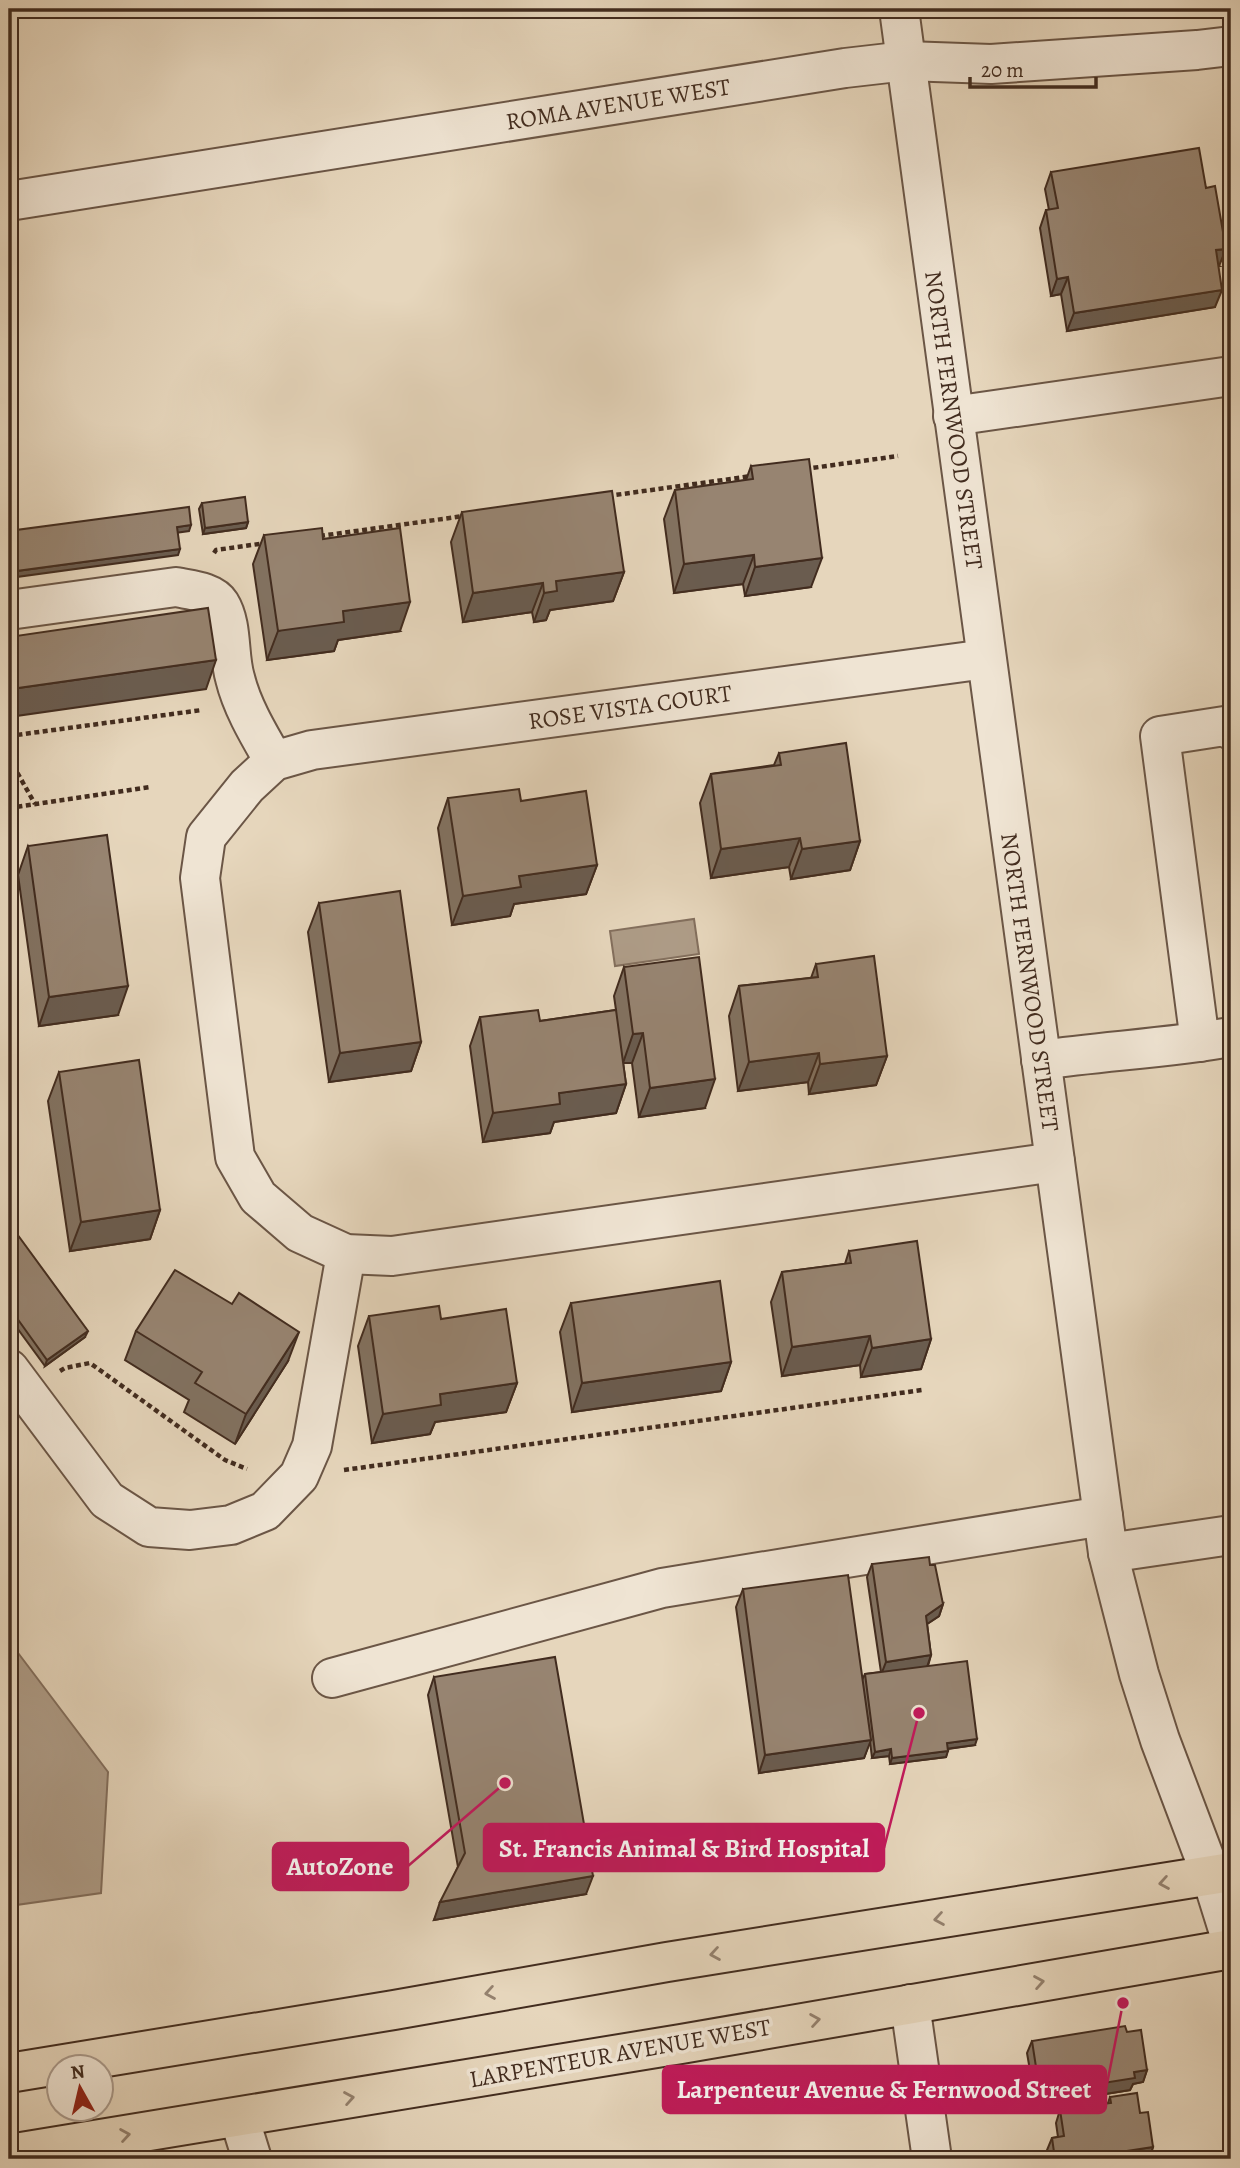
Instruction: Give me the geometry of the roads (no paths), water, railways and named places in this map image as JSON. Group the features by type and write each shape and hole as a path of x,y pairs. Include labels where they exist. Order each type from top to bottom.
{"main road":[{"path":"9,2073 667,1962 1221,1873"},
{"name":"LARPENTEUR AVENUE WEST","path":"9,2154 1231,1949"}],"street":[{"name":"NORTH FERNWOOD STREET","path":"899,9 1108,1553 1139,1674 1160,1740 1221,1873 1231,1938"},
{"name":"ROMA AVENUE WEST","path":"9,201 845,68 906,61 991,64 1197,51 1231,46"},
{"path":"953,416 1231,376"},
{"path":"9,610 176,587 200,591 219,602 226,622 235,678 257,731 275,761"},
{"name":"ROSE VISTA COURT","path":"986,659 312,750 275,761 247,786 206,837 200,878 235,1157 258,1197 300,1233 346,1254 392,1256 1055,1162"},
{"path":"1041,1060 1215,1040 1160,736 1231,725 1231,730"},
{"path":"18,1382 107,1500 149,1527 190,1530 231,1525 265,1511 299,1476 312,1446 346,1254"},
{"path":"331,1678 662,1588 1103,1516"},
{"path":"1108,1553 1231,1535"},
{"path":"910,2004 932,2159"},
{"path":"239,2117 252,2159"}],"place":[{"name":"St. Francis Animal & Bird Hospital","path":"919,1713"},
{"name":"AutoZone","path":"505,1783"},
{"name":"Larpenteur Avenue & Fernwood Street","path":"1123,2003"}]}
